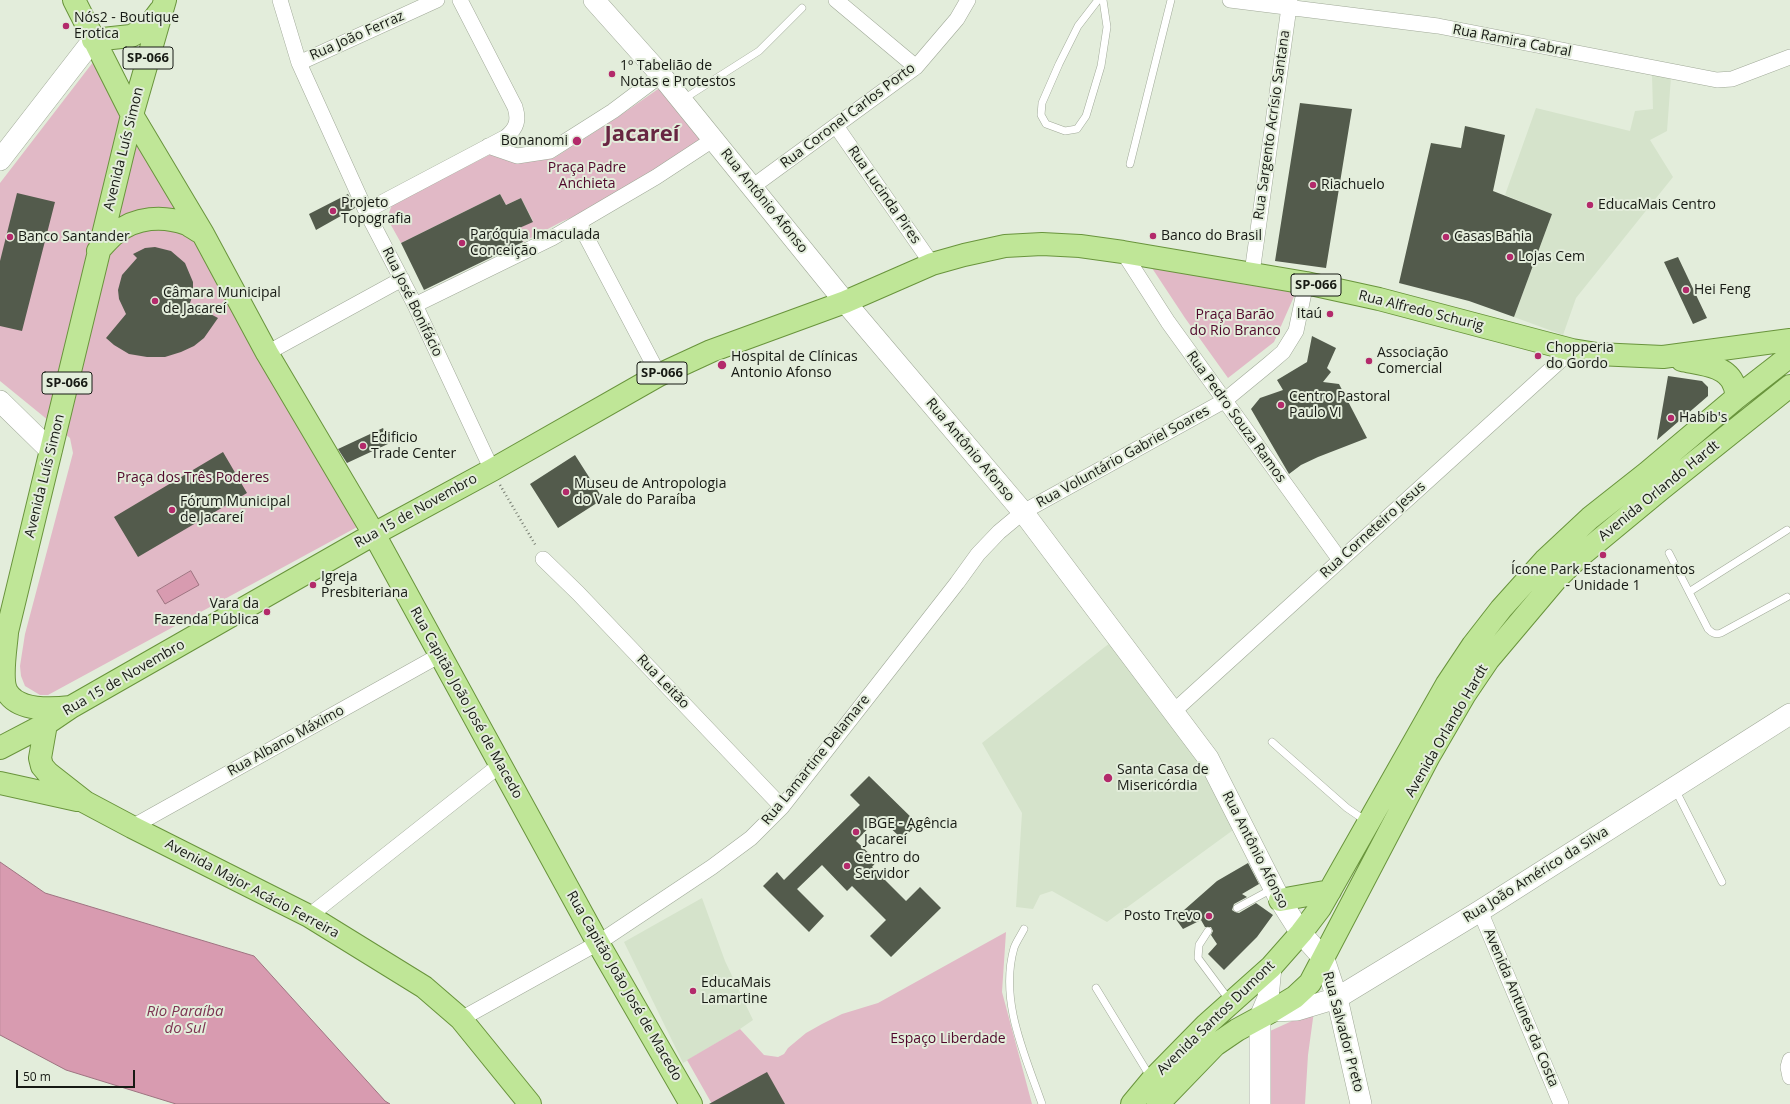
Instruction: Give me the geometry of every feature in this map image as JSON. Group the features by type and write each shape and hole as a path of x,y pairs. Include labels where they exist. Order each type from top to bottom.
{"main road":[{"name":"Rua Capitão João José de Macedo","path":"74,0 132,115 203,234 267,353 374,534 598,943 691,1104"},
{"path":"93,40 125,37 148,28 164,3"},
{"name":"Avenida Luís Simon","path":"71,708 49,709 31,707 15,700 7,692 4,683 3,640 51,450 132,115 164,3"},
{"path":"98,251 115,233 129,225 145,219 165,219 187,224 203,234"},
{"name":"Rua Alfredo Schurig","path":"845,302 932,264 1005,246 1042,244 1065,245 1123,252 1306,283 1379,299 1572,350 1597,354 1663,356 1790,340"},
{"name":"Rua 15 de Novembro","path":"0,748 46,724 71,708 374,534 492,470 659,375 711,351 845,302"},
{"path":"1663,356 1712,366 1725,373 1734,384 1736,398"},
{"name":"Avenida Orlando Hardt","path":"1300,933 1330,891 1447,684 1473,645 1502,610 1545,560 1590,518 1647,473 1736,398 1790,356"},
{"name":"Avenida Orlando Hardt","path":"1266,1014 1295,997 1310,983 1324,959 1429,756 1465,694 1488,660 1508,636 1558,577 1580,556 1661,488 1790,386"},
{"name":"Avenida Major Acácio Ferreira","path":"46,724 40,758 42,766 48,773 85,802 309,916 424,987 461,1019 530,1104"},
{"name":"Avenida Major Acácio Ferreira","path":"0,783 85,802"},
{"path":"1277,894 1330,891"},
{"name":"Avenida Santos Dumont","path":"1132,1104 1152,1080 1206,1025 1271,967 1300,933"},
{"name":"Avenida Santos Dumont","path":"1158,1104 1215,1045 1237,1030 1266,1014"}],"street":[{"name":"Rua José Bonifácio","path":"280,0 299,63 366,211 415,305 492,470"},
{"name":"Rua João Ferraz","path":"299,63 437,0"},
{"path":"366,211 506,137 512,132 517,124 515,107 460,0"},
{"name":"Rua Antônio Afonso","path":"594,0 661,74 845,302 1023,512 1208,758 1277,894 1300,933 1324,959"},
{"path":"836,0 916,67"},
{"name":"Rua Coronel Carlos Porto","path":"752,187 916,67 957,19 968,0"},
{"name":"Rua Ramira Cabral","path":"1230,0 1289,4 1438,26 1717,80 1732,79 1790,58"},
{"name":"Rua Sargento Acrísio Santana","path":"1252,273 1289,4"},
{"path":"0,160 93,40"},
{"path":"488,146 517,156 550,151 613,111 661,74"},
{"name":"Rua Lucinda Pires","path":"836,126 932,264"},
{"path":"415,305 552,238 656,177 714,139"},
{"path":"579,223 659,375"},
{"name":"Rua Pedro Souza Ramos","path":"1123,252 1168,322 1340,560"},
{"path":"267,353 402,279"},
{"path":"1224,401 1283,352 1296,331 1306,283"},
{"name":"Rua Corneteiro Jesus","path":"1174,711 1572,350"},
{"path":"1765,375 1790,379"},
{"path":"0,401 51,450"},
{"name":"Rua Voluntário Gabriel Soares","path":"1023,512 1224,401"},
{"name":"Rua Lamartine Delamare","path":"461,1019 598,943 712,867 751,838 782,807 978,554 999,532 1023,512"},
{"name":"Rua Leitão","path":"544,559 782,807"},
{"name":"Rua Albano Máximo","path":"132,827 440,655"},
{"name":"Rua João Américo da Silva","path":"1266,1014 1297,1010 1337,998 1480,911 1790,714"},
{"path":"309,916 500,765"},
{"name":"Avenida Antunes da Costa","path":"1480,911 1562,1104"},
{"name":"Rua Salvador Preto","path":"1324,959 1337,998 1361,1104"},
{"path":"1260,1104 1266,1014 1271,967"},
{"path":"1790,1060 1788,1067 1790,1077"}],"lane":[{"path":"1098,0 1078,26 1042,103 1041,115 1046,124 1065,131 1077,129 1086,116 1101,66 1107,27 1103,0"},
{"path":"1130,164 1171,0"},
{"path":"682,100 759,51 802,8"},
{"path":"1689,592 1787,530"},
{"path":"1669,553 1711,633 1716,634 1787,597"},
{"path":"1272,742 1347,808 1368,822"},
{"path":"1674,787 1722,882"},
{"path":"1237,908 1277,894"},
{"path":"1024,929 1015,947 1010,969 1010,996 1015,1024 1042,1104"},
{"path":"1208,931 1199,945 1198,958 1231,1002"},
{"path":"1096,988 1152,1080"}],"path":[{"path":"492,470 544,559"}],"shaded area":[{"name":"EducaMais Centro","path":"1652,75 1671,77 1667,131 1650,140 1673,177 1576,298 1563,335 1514,317 1552,214 1505,195 1536,108 1630,131 1635,111 1653,109"},
{"name":"Santa Casa de Misericórdia","path":"1115,639 1197,743 1240,825 1107,922 1052,891 1040,895 1033,909 1016,907 1022,813 982,743"},
{"name":"EducaMais Lamartine","path":"702,898 725,961 753,1020 683,1063 624,942"}],"green space":[{"name":"Praça dos Três Poderes","path":"97,57 359,526 48,695 40,695 25,686 21,676 20,666 25,634 73,453 70,438 0,381 0,183"},
{"name":"Praça Padre Anchieta","path":"661,87 704,137 601,206 563,221 523,242 517,229 533,221 521,198 506,205 500,194 401,243 387,218 392,205 491,154 518,163 554,158 615,119"},
{"name":"Praça Barão do Rio Branco","path":"1150,265 1242,284 1296,292 1274,342 1228,378 1185,318"},
{"name":"Espaço Liberdade","path":"1006,932 1002,992 1032,1104 712,1104 687,1060 740,1029 764,1055 778,1057 784,1054 788,1048 806,1033 822,1024 842,1014 878,1003"},
{"path":"1314,1011 1308,1055 1305,1104 1265,1104 1270,1031"}],"water":[{"path":"191,571 199,585 165,604 157,591"},
{"name":"Rio Paraíba do Sul","path":"0,862 45,893 254,956 385,1101 390,1104 176,1104 66,1070 0,1035"}],"building":[{"name":"Riachuelo","path":"1300,103 1352,109 1326,268 1275,261"},
{"name":"Casas Bahia","path":"1465,126 1505,135 1493,191 1552,214 1514,317 1469,301 1399,283 1431,143 1461,148"},
{"path":"17,193 55,202 22,331 0,326 0,261"},
{"name":"Projeto Topografia","path":"348,194 355,208 316,230 309,214"},
{"name":"Paróquia Imaculada Conceição","path":"500,194 506,205 521,198 533,222 517,229 523,242 424,290 401,243"},
{"name":"Câmara Municipal de Jacareí","path":"155,247 171,251 185,263 193,282 193,294 190,303 218,318 204,338 194,346 165,357 147,357 129,354 106,338 126,314 119,299 118,290 122,275 137,258 133,254 145,248"},
{"name":"Hei Feng","path":"1678,257 1707,318 1693,324 1664,262"},
{"path":"1312,336 1336,348 1327,368 1331,372 1323,382 1339,384 1367,438 1318,457 1301,465 1289,474 1251,409 1260,398 1283,390 1277,380 1307,362"},
{"name":"Habib's","path":"1668,376 1702,381 1708,387 1708,396 1657,440"},
{"name":"Edificio Trade Center","path":"383,428 390,443 347,463 338,449"},
{"name":"Fórum Municipal de Jacareí","path":"223,452 247,493 138,557 114,517"},
{"name":"Museu de Antropologia do Vale do Paraíba","path":"575,455 603,499 558,528 530,484"},
{"name":"Centro do Servidor","path":"869,776 918,824 902,839 879,817 856,841 877,861 872,867 906,901 920,887 941,908 891,957 870,936 886,920 852,886 847,891 822,865 797,889 824,916 809,932 763,886 777,872 784,880 860,805 850,795"},
{"name":"Posto Trevo","path":"1248,863 1259,884 1242,894 1247,897 1234,904 1232,910 1239,913 1256,903 1273,915 1257,937 1224,970 1208,954 1217,944 1211,935 1213,931 1211,927 1205,927 1201,920 1183,929 1175,918 1217,881"},
{"path":"767,1072 785,1104 709,1104"}],"place":[{"name":"Nós2 - Boutique Erotica","path":"66,26"},
{"name":"1º Tabelião de Notas e Protestos","path":"612,74"},
{"name":"Bonanomi","path":"577,141"},
{"name":"Riachuelo","path":"1313,185"},
{"name":"EducaMais Centro","path":"1590,205"},
{"name":"Projeto Topografia","path":"333,211"},
{"name":"Banco do Brasil","path":"1153,236"},
{"name":"Banco Santander","path":"10,237"},
{"name":"Casas Bahia","path":"1446,237"},
{"name":"Paróquia Imaculada Conceição","path":"462,243"},
{"name":"Lojas Cem","path":"1510,257"},
{"name":"Hei Feng","path":"1686,290"},
{"name":"Câmara Municipal de Jacareí","path":"155,301"},
{"name":"Itaú","path":"1330,314"},
{"name":"Chopperia do Gordo","path":"1538,356"},
{"name":"Associação Comercial","path":"1369,361"},
{"name":"Hospital de Clínicas Antonio Afonso","path":"722,365"},
{"name":"Centro Pastoral Paulo VI","path":"1281,405"},
{"name":"Habib's","path":"1671,418"},
{"name":"Edificio Trade Center","path":"363,446"},
{"name":"Museu de Antropologia do Vale do Paraíba","path":"566,492"},
{"name":"Fórum Municipal de Jacareí","path":"172,510"},
{"name":"Ícone Park Estacionamentos - Unidade 1","path":"1603,555"},
{"name":"Igreja Presbiteriana","path":"313,585"},
{"name":"Vara da Fazenda Pública","path":"267,612"},
{"name":"Santa Casa de Misericórdia","path":"1108,778"},
{"name":"IBGE - Agência Jacareí","path":"856,832"},
{"name":"Centro do Servidor","path":"847,866"},
{"name":"Posto Trevo","path":"1209,916"},
{"name":"EducaMais Lamartine","path":"693,991"}],"district":[{"name":"Jacareí","path":"642,135"}]}
